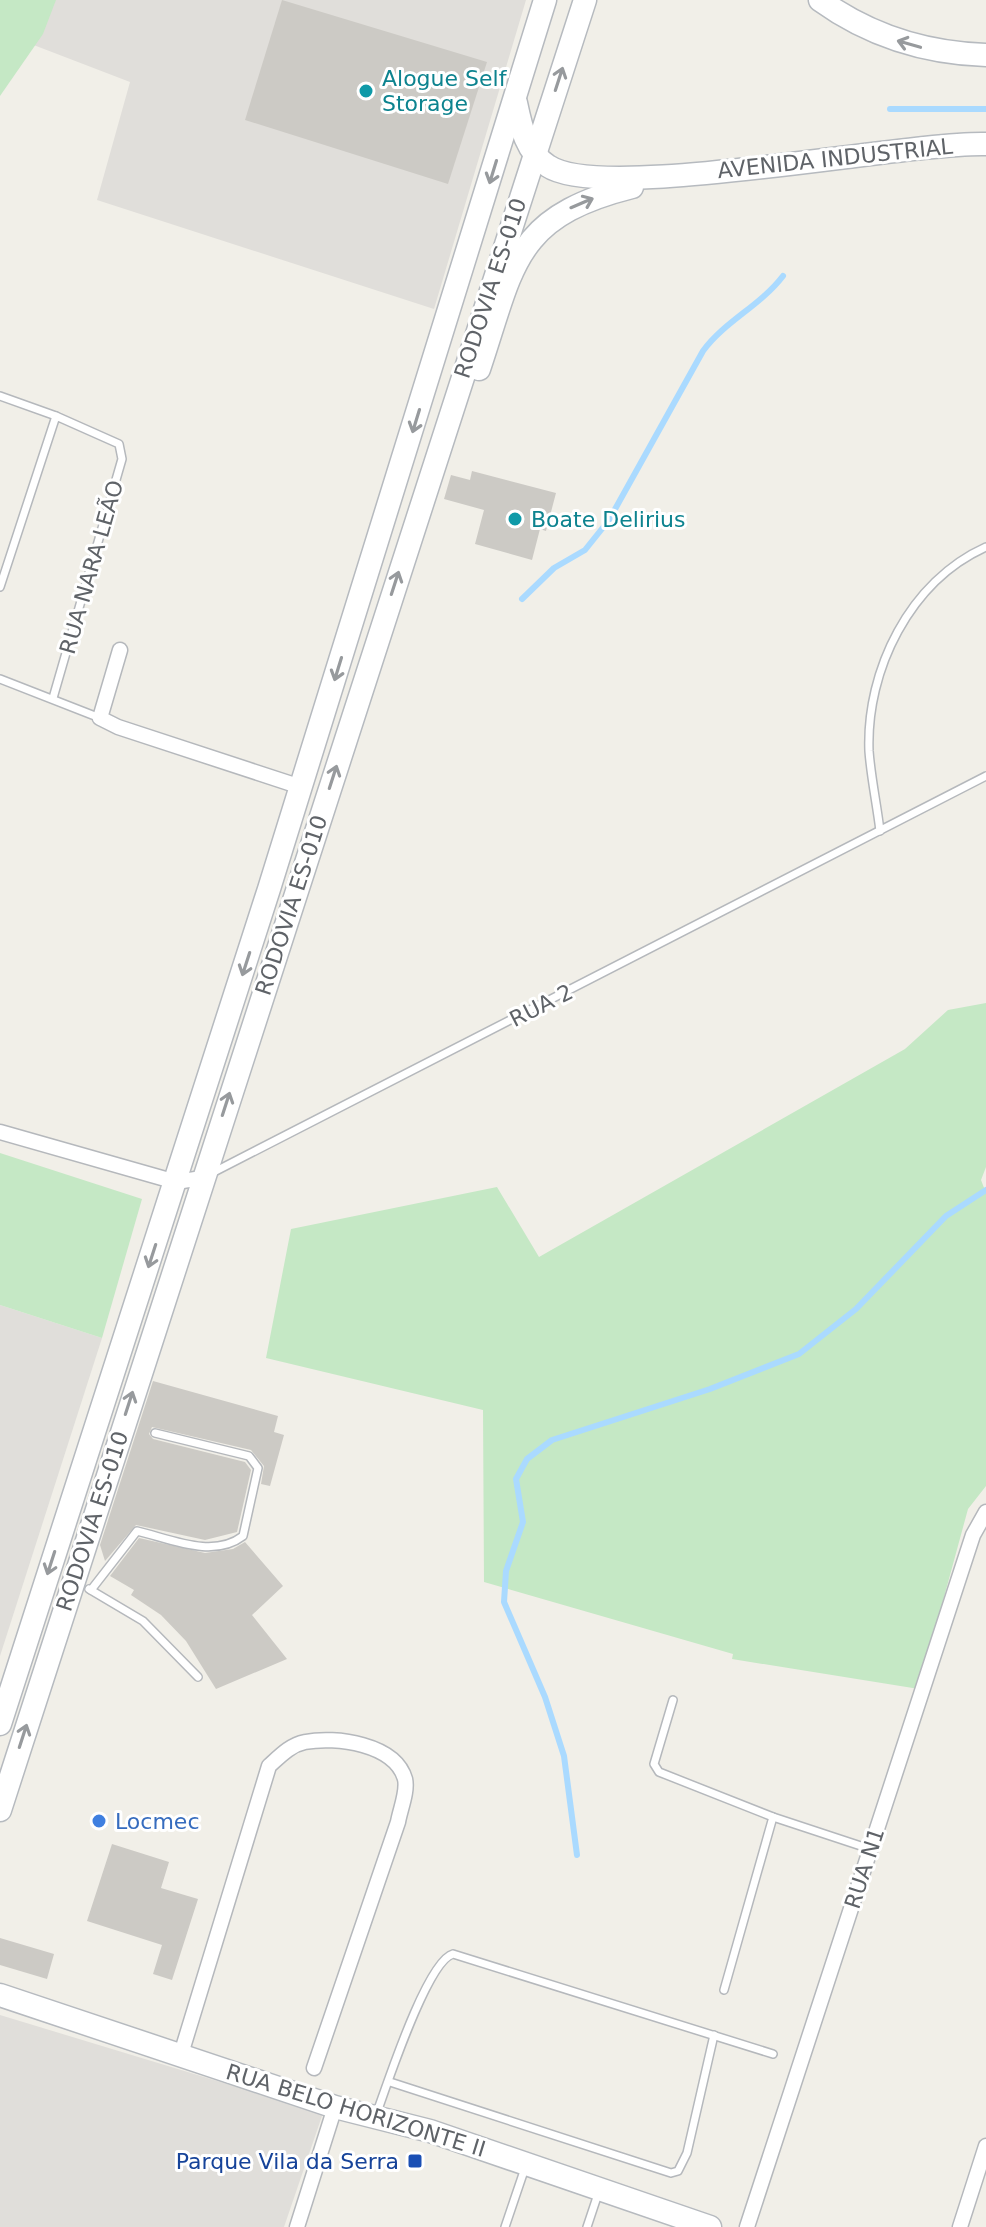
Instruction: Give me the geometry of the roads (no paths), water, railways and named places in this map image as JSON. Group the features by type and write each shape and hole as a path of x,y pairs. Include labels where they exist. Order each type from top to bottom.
{"main road":[{"name":"RODOVIA ES-010","path":"0,1724 301,787 545,0"},
{"name":"RODOVIA ES-010","path":"0,1810 81,1587 202,1178 452,401 585,0"},
{"path":"820,0 867,29 911,46 986,55"},
{"path":"515,97 521,130 534,153"},
{"name":"AVENIDA INDUSTRIAL","path":"534,153 562,173 593,179 684,174 986,144"},
{"name":"AVENIDA INDUSTRIAL","path":"452,401 479,370 518,256 539,229 565,211 604,194 684,174"},
{"name":"RUA BELO HORIZONTE II","path":"0,1995 335,2107 526,2164 710,2227"}],"street":[{"path":"120,650 100,718 118,727 301,787"},
{"path":"0,1132 176,1182 202,1178"},
{"name":"RUA N1","path":"747,2227 973,1535 986,1512"},
{"path":"181,2054 269,1766 288,1748 305,1742 353,1742 389,1757 401,1768 406,1783 398,1822 314,2068"},
{"path":"297,2227 335,2107"},
{"path":"960,2227 986,2146"}],"lane":[{"name":"RUA NARA LEÃO","path":"0,396 109,436 119,444 122,459 53,698"},
{"path":"0,587 56,416"},
{"path":"880,831 869,750 874,689 896,635 926,589 967,556 986,547"},
{"path":"0,679 100,718"},
{"name":"RUA 2","path":"202,1178 986,776"},
{"path":"155,1433 249,1456 258,1468 243,1536 231,1546 217,1549 137,1531 81,1587 143,1621 198,1677"},
{"path":"673,1700 656,1769 704,1792 870,1849"},
{"path":"724,1990 773,1817"},
{"path":"376,2117 434,1970 445,1956 453,1954 773,2054"},
{"path":"390,2082 671,2173 678,2171 687,2153 714,2035"},
{"path":"505,2227 526,2164"},
{"path":"587,2227 600,2189"}],"waterway":[{"path":"890,109 986,109"},
{"path":"522,599 554,568 585,550 609,520 703,351 783,276"},
{"path":"577,1855 564,1756 545,1697 504,1602 506,1571 523,1522 516,1479 527,1459 552,1440 710,1389 799,1354 856,1309 946,1216 986,1190"}],"place":[{"name":"Alogue Self Storage","path":"366,91"},
{"name":"Boate Delirius","path":"515,519"},
{"name":"Locmec","path":"99,1821"},
{"name":"Parque Vila da Serra","path":"415,2161"}]}
